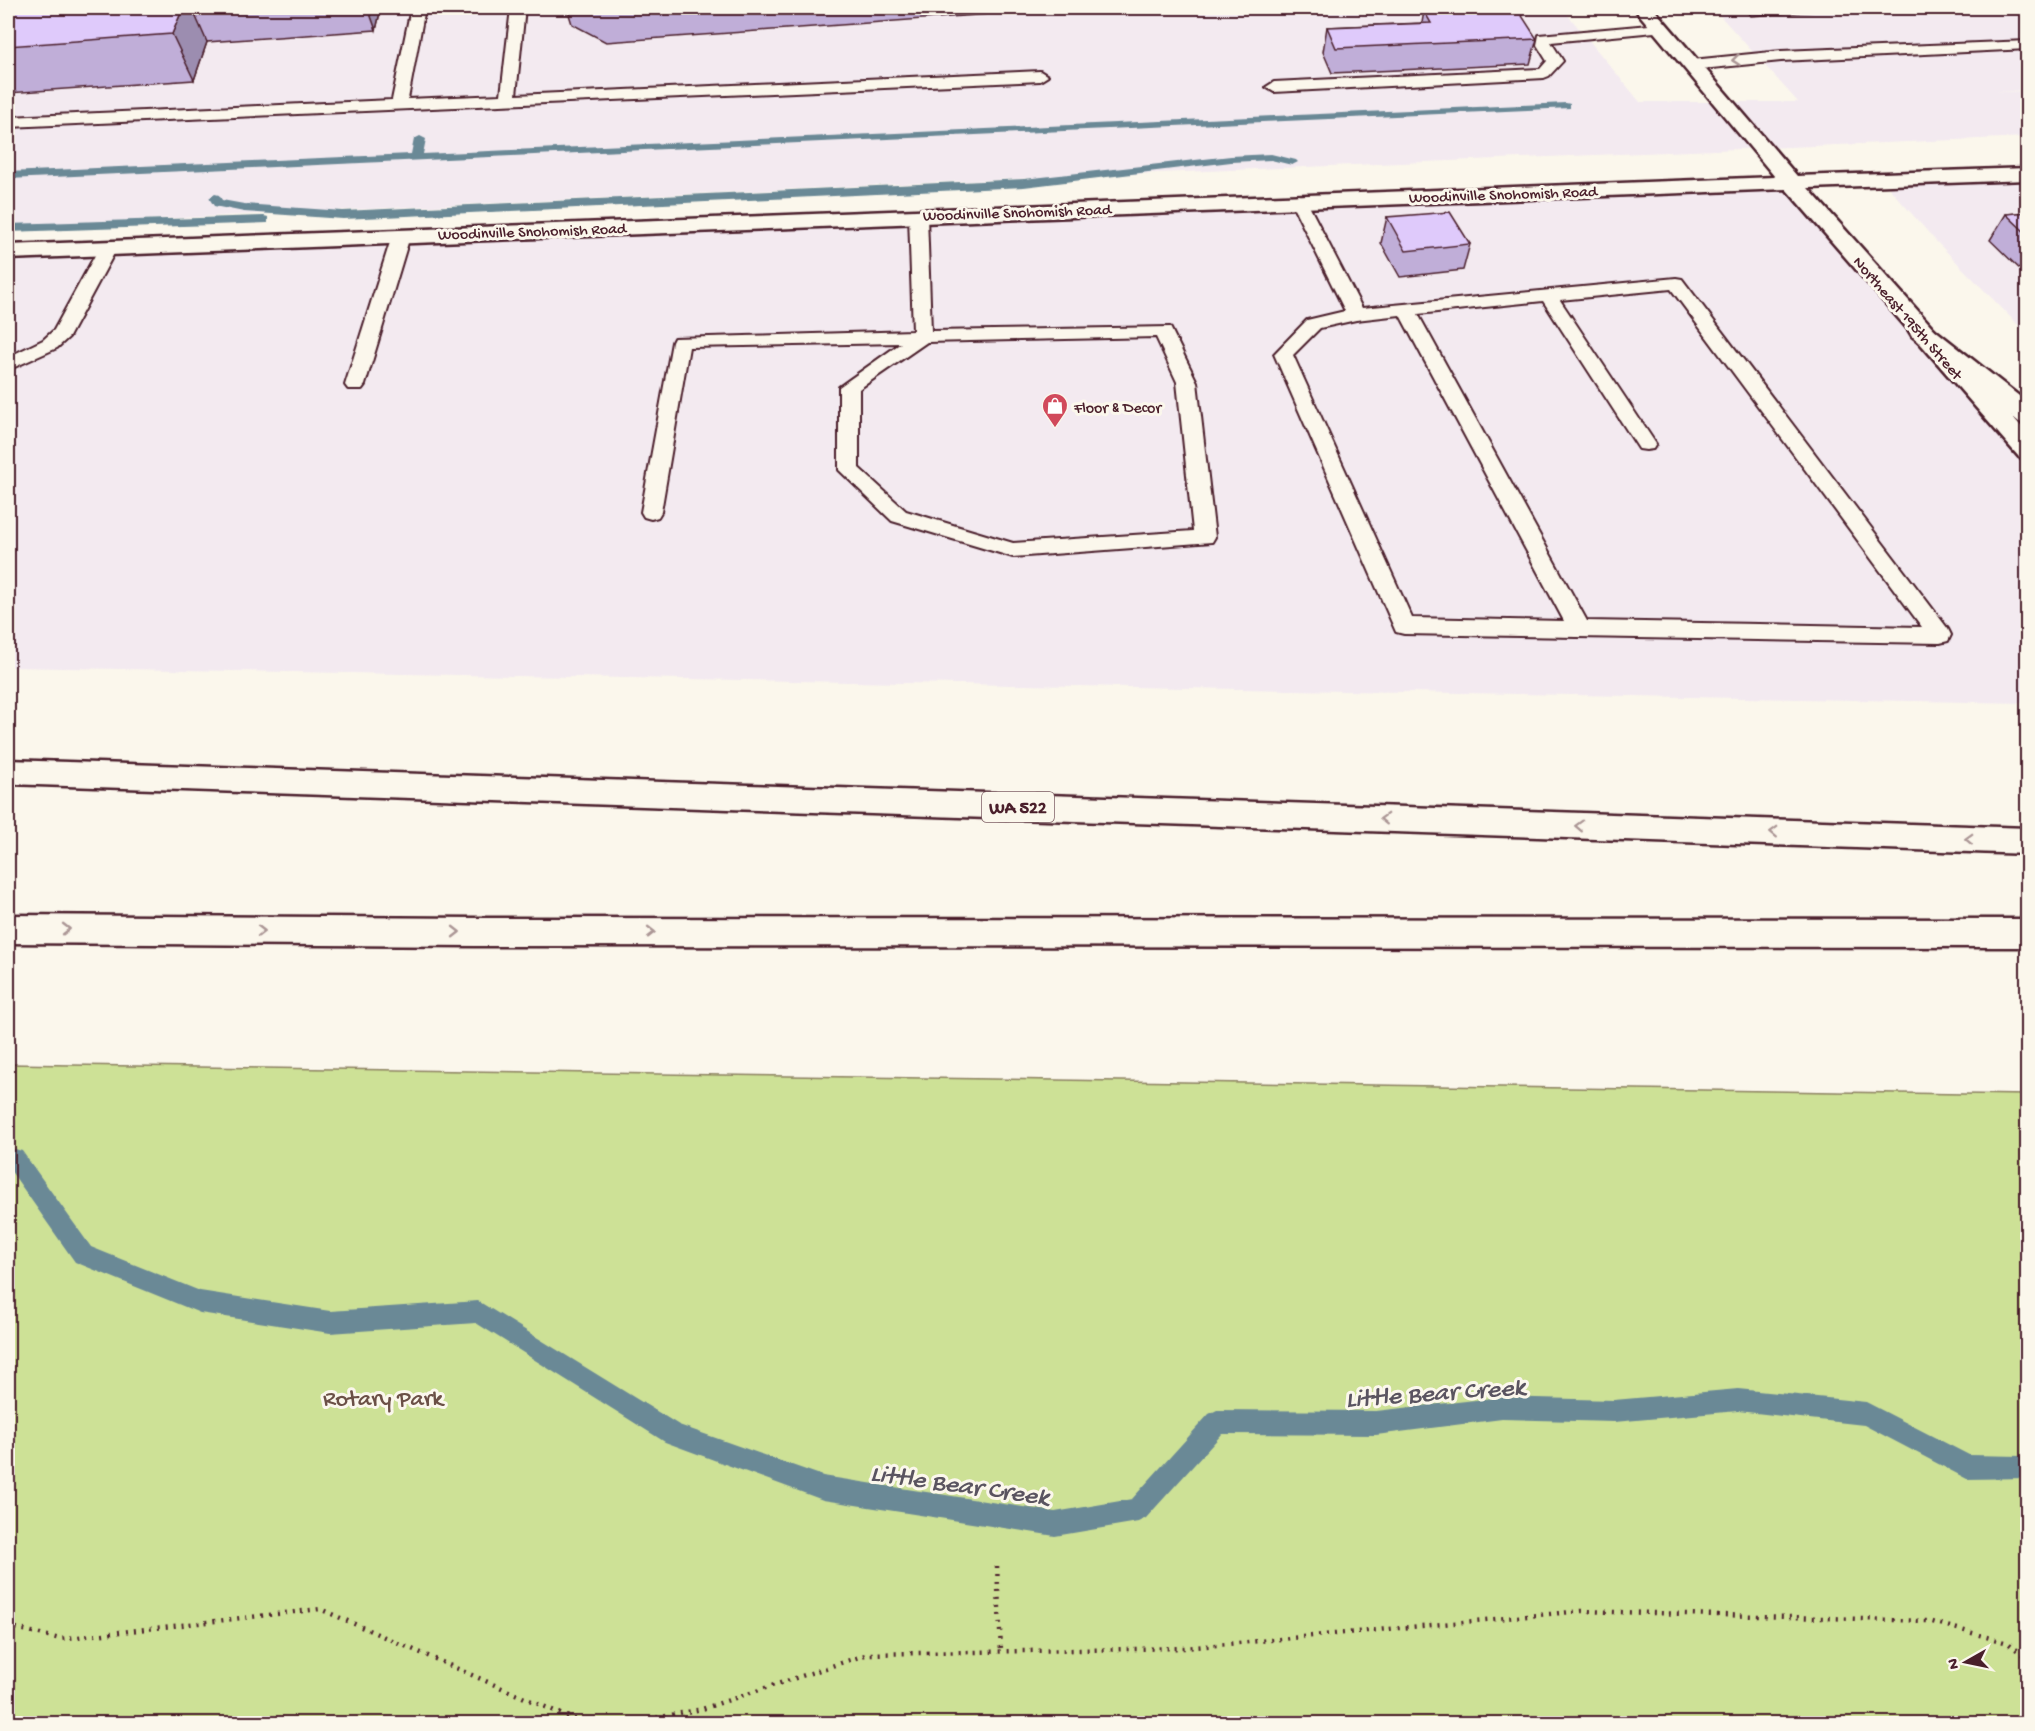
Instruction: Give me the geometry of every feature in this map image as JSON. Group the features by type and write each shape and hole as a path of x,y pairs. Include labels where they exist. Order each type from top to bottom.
{"main road":[{"name":"Northeast 195th Street","path":"1643,8 1792,183 2028,451"},
{"name":"Woodinville Snohomish Road","path":"8,252 1298,200 2028,174"},
{"path":"1921,331 2028,416"},
{"name":"WA 522","path":"8,772 2028,841"},
{"path":"8,929 475,932 2028,933"}],"lane":[{"path":"399,105 418,8"},
{"path":"508,100 518,8"},
{"path":"1274,87 1544,73 1555,61 1544,45 1544,38 1660,28"},
{"path":"1692,65 1781,56 2028,45"},
{"path":"8,122 1040,76"},
{"path":"1298,200 1356,314"},
{"path":"918,216 922,337"},
{"path":"355,385 401,236"},
{"path":"8,364 43,349 62,333 108,248"},
{"path":"1677,284 1940,634 1404,626 1283,354 1314,324 1356,314 1677,284"},
{"path":"1549,296 1646,444"},
{"path":"1406,309 1580,629"},
{"path":"651,512 681,342 1163,331 1187,382 1204,537 1013,550 898,516 849,471 849,387 922,337"}],"path":[{"path":"997,1566 1000,1651"},
{"path":"8,1626 60,1639 320,1610 573,1719 616,1724"},
{"path":"625,1724 702,1710 868,1654 1184,1648 1582,1611 1929,1621 2008,1643 2028,1659"}],"shaded area":[{"path":"8,8 1562,8 1640,102 1798,102 1713,8 2027,8 2027,90 1995,92 2027,91 2027,137 944,182 8,226"},
{"path":"2027,173 2027,334 1935,240 1882,180"},
{"path":"1792,183 2027,448 2027,703 8,667 8,252"}],"green space":[{"name":"Rotary Park","path":"8,1064 2027,1095 2027,1723 8,1723"}],"building":[{"path":"8,8 183,8 172,34 8,46"},
{"path":"1517,8 1537,39 1336,48 1327,27 1431,23 1424,11"},
{"path":"1450,212 1470,244 1406,251 1387,217"},
{"path":"2028,212 2028,235 2006,214"}],"waterway":[{"path":"416,158 1566,106"},
{"path":"416,158 420,139"},
{"path":"215,198 218,203 244,208 343,215 1024,183 1231,159 1271,157 1292,162"},
{"path":"8,176 416,158"},
{"path":"8,228 264,220"},
{"name":"Little Bear Creek","path":"8,1157 15,1158 83,1255 200,1302 330,1322 478,1312 673,1434 823,1488 1055,1524 1138,1510 1217,1422 1376,1423 1502,1408 1614,1411 1738,1400 1866,1414 1967,1467 2023,1468 2028,1465"}],"place":[{"name":"Floor & Decor","path":"1055,429"}]}
